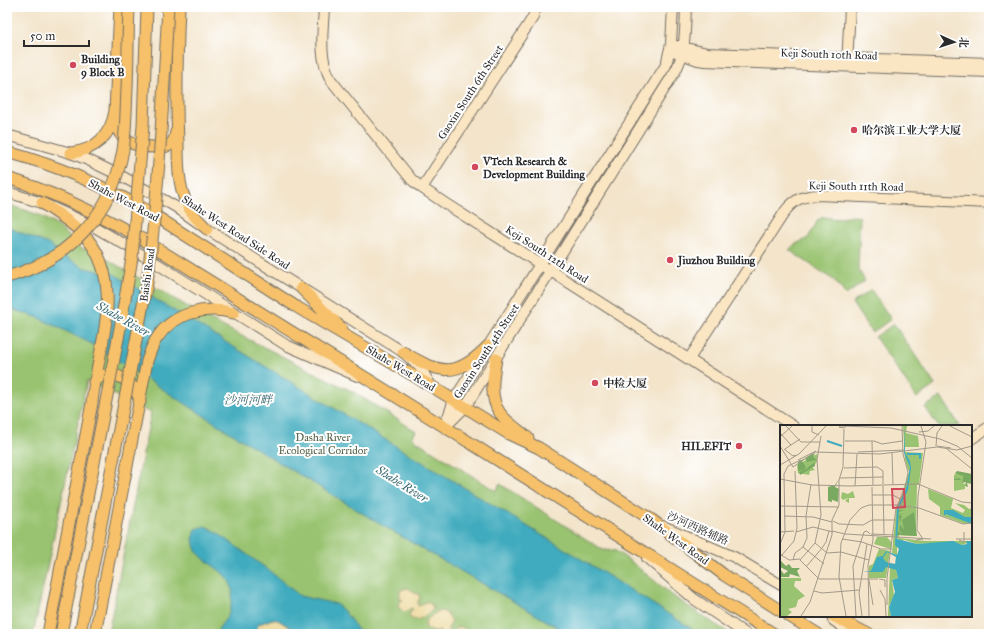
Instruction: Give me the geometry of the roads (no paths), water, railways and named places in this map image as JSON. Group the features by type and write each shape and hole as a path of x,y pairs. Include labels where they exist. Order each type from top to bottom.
{"main road":[{"path":"120,7 115,111 116,126 127,141 138,146 167,147 174,139 177,123"},
{"path":"7,277 25,272 45,262 71,244 84,231 97,214 112,184 120,161 124,137 129,7"},
{"name":"Baishi Road","path":"61,634 132,258 143,133 147,7"},
{"name":"Baishi Road","path":"80,634 146,283 153,236 160,157 168,7"},
{"path":"179,7 177,123 180,176 186,202 193,214 207,229"},
{"name":"Keji South 12th Road","path":"324,7 322,48 324,65 331,80 412,180 422,188 540,264 792,425"},
{"name":"Gaoxin South 6th Street","path":"422,188 528,25 533,17 536,7"},
{"name":"Gaoxin South 4th Street","path":"445,427 454,400 666,65 671,47 673,7"},
{"name":"Gaoxin South 4th Street","path":"445,427 465,406 496,359 676,70 683,51 686,7"},
{"path":"848,62 850,7"},
{"name":"Keji South 10th Road","path":"671,47 683,51 707,53 989,72"},
{"name":"Keji South 10th Road","path":"848,62 989,63"},
{"path":"71,154 86,150 101,140 112,124 115,111"},
{"name":"Shahe West Road Side Road","path":"7,135 90,161 125,178 166,201 207,229 403,352 420,367 431,386"},
{"name":"Shahe West Road","path":"7,152 65,171 128,200 296,306 465,406 509,434 538,448 652,520 724,575 780,610"},
{"path":"7,178 52,194 112,222 376,384 774,634"},
{"path":"7,192 74,217 108,234 286,345 376,384"},
{"name":"Keji South 11th Road","path":"689,359 786,210 799,198 818,195 989,203"},
{"path":"42,204 72,224 90,243 103,269 108,292 106,317 94,382 92,403 48,634"},
{"path":"300,288 353,340"},
{"path":"95,634 147,361 151,349 156,338 164,329 180,317 192,312 211,310 234,313"},
{"path":"403,352 428,367 440,370 453,370 471,362 488,346"},
{"path":"496,359 493,385 495,405 504,417 538,448"},
{"path":"94,382 104,375 119,377 136,389 140,404"},
{"path":"972,437 989,427"},
{"name":"沙河西路辅路","path":"652,520 734,557 780,584"},
{"path":"634,546 694,599 746,634"},
{"path":"791,617 818,634"},
{"path":"829,617 853,634"},
{"path":"835,617 868,634"}],"water":[{"name":"沙河河畔","path":"7,227 48,244 67,258 85,268 114,274 604,573 700,634 569,634 385,527 231,433 92,344 37,317 7,308"},
{"path":"205,526 215,531 267,569 300,596 336,604 344,611 361,634 301,634 278,620 272,619 259,624 253,634 217,634 231,606 232,588 222,573 206,561 195,548 193,539 196,529"}],"place":[{"name":"Building 9 Block B","path":"73,65"},
{"name":"哈尔滨工业大学大厦","path":"854,130"},
{"name":"VTech Research & Development Building","path":"475,167"},
{"name":"Jiuzhou Building","path":"670,260"},
{"name":"中检大厦","path":"595,383"},
{"name":"HILEFIT","path":"739,446"}],"water label":[{"name":"Shahe River","path":"123,319"},
{"name":"Shahe River","path":"402,484"}],"park label":[{"name":"Dasha River Ecological Corridor","path":"323,443"}]}
